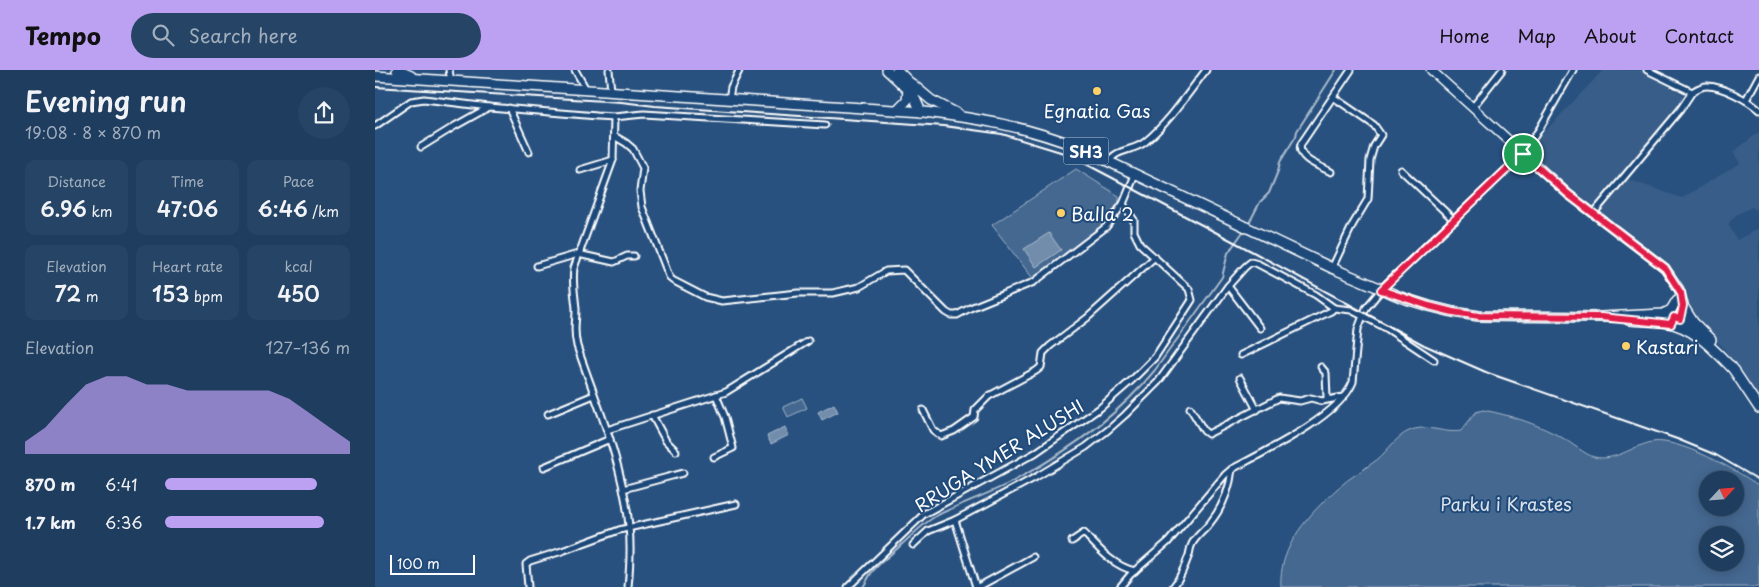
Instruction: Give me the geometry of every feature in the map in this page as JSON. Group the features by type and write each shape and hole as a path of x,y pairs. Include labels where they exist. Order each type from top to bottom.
{"main road":[{"path":"397,70 418,79"},
{"path":"887,70 931,100 963,116"},
{"path":"897,70 910,87 924,112"},
{"path":"1431,70 1523,154 1593,214 1656,260 1669,272 1681,293 1675,321"},
{"name":"SH3","path":"375,76 924,112 1003,123 1078,147 1332,268 1403,298 1453,312 1479,316 1601,317 1675,321 1709,344 1735,371"},
{"path":"897,110 907,100 910,87"},
{"path":"1658,314 1671,310 1680,303"},
{"path":"1680,303 1705,335"},
{"name":"SH3","path":"1601,317 1658,314 1705,335 1719,349 1759,408"}],"street":[{"path":"449,70 451,81"},
{"path":"575,70 587,91"},
{"path":"609,70 611,91"},
{"path":"729,99 731,87 738,70"},
{"path":"1109,162 1113,155 1137,147 1149,138 1165,121 1205,70"},
{"path":"1331,172 1306,159 1301,154 1299,148 1351,70"},
{"path":"1472,108 1502,70"},
{"path":"1121,587 1135,571 1168,542 1217,483 1232,469 1303,430 1345,396 1351,389 1353,382 1358,329 1365,308 1381,290 1523,154 1573,70"},
{"path":"1647,70 1692,92"},
{"path":"1746,100 1759,76"},
{"path":"1593,214 1680,110 1692,92 1699,87 1708,86 1725,91 1746,100 1759,110"},
{"path":"1332,268 1353,224 1368,200 1370,160 1374,146 1381,134 1374,125 1333,96"},
{"path":"375,126 415,99 614,117 644,114 825,125"},
{"path":"421,147 489,107"},
{"path":"509,108 529,152"},
{"path":"614,117 613,160 578,254 573,278 576,309 574,335 618,464 629,527 628,587"},
{"path":"614,136 626,142 643,168 640,191 642,207 669,276 673,280 705,296 722,301 798,293 833,294 859,287 886,271 900,269 904,270 946,312 951,316 957,315 1034,282 1105,227 1123,204 1135,175"},
{"path":"580,170 613,160"},
{"path":"1401,170 1455,221"},
{"name":"RRUGA YMER ALUSHI","path":"848,587 924,514 1035,452 1078,424 1100,408 1155,357 1192,300 1189,289 1140,244 1134,232 1134,220 1123,204"},
{"path":"537,266 578,254 614,262 627,256 634,256"},
{"path":"923,410 933,430 941,436 954,431 974,418 975,410 989,396 1041,367 1043,354 1050,346 1087,318 1155,257"},
{"path":"913,545 928,531 937,526 955,520 1054,467 1086,447 1114,425 1158,382 1228,286 1245,266 1253,262 1316,296 1334,308 1351,310 1385,328 1434,360"},
{"path":"1228,286 1260,328"},
{"path":"1241,355 1331,312 1334,308"},
{"path":"607,430 734,389 808,341"},
{"path":"1321,367 1326,374 1327,398"},
{"path":"1241,378 1257,410"},
{"path":"547,414 594,395"},
{"path":"714,458 733,448 725,417 716,395"},
{"path":"1190,408 1204,431 1208,434 1279,398 1300,401 1311,398 1322,401 1327,398 1345,396"},
{"path":"652,415 666,441 676,451"},
{"path":"544,466 609,439"},
{"path":"1173,587 1177,582 1190,547 1219,509 1231,482 1232,469"},
{"path":"623,489 683,473"},
{"path":"528,587 525,570 526,564 530,561 629,527 736,504"},
{"path":"955,520 977,587 1033,557"},
{"path":"1072,541 1084,533 1109,558 1124,569 1135,571"}],"shaded area":[{"path":"1603,70 1642,70 1687,97 1592,210 1530,158 1537,140"},
{"path":"1759,132 1759,208 1756,210 1752,207 1736,215 1728,224 1737,240 1759,228 1759,401 1723,347 1699,322 1692,311 1681,283 1669,265 1603,217 1600,212 1627,179 1682,198 1740,163 1733,152"},
{"path":"1049,233 1061,250 1036,267 1024,249"},
{"path":"834,404 838,412 822,420 818,412"},
{"path":"785,427 789,435 771,444 767,436"}],"green space":[{"name":"Balla 2","path":"1076,169 1119,196 1119,201 1104,225 1034,280 992,225"},
{"path":"802,398 807,408 788,417 783,407"},
{"name":"Parku i Krastes","path":"1483,410 1513,417 1552,432 1594,457 1616,456 1645,444 1663,442 1692,450 1723,464 1735,471 1699,471 1699,516 1744,516 1744,476 1759,486 1759,587 1281,587 1281,572 1285,558 1298,532 1317,508 1347,480 1378,459 1409,431 1429,428 1454,432 1461,431 1476,412"}],"waterway":[{"path":"1248,225 1260,202 1269,193 1280,162 1296,136 1297,131 1336,70"},
{"path":"863,587 879,564 931,519 1009,483 1038,467 1075,444 1109,417 1141,387 1155,370 1222,277 1228,253 1245,229"}],"railway":[{"path":"375,87 621,102 944,126 1002,134 1067,154 1424,345 1488,373 1677,439 1716,455 1759,480"}],"place":[{"name":"Egnatia Gas","path":"1097,91"},
{"name":"Balla 2","path":"1061,213"},
{"name":"Kastari","path":"1626,346"}],"route":[{"path":"1523,154 1568,194 1656,260 1669,272 1681,293 1683,310 1680,319 1674,317 1671,324 1601,317 1479,316 1429,306 1381,290 1523,154"}]}
